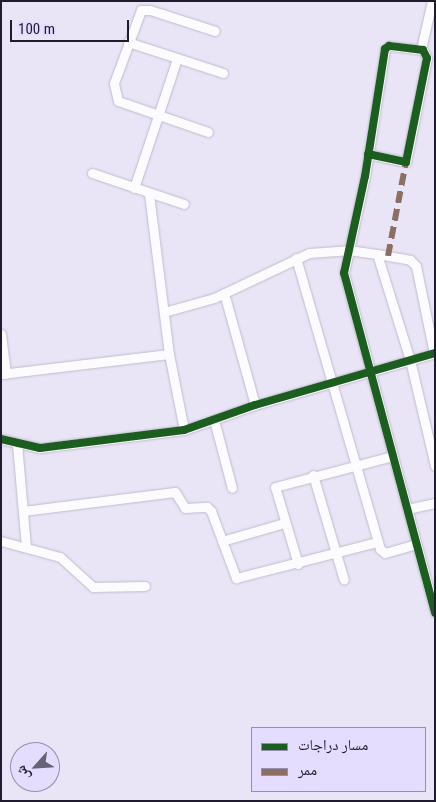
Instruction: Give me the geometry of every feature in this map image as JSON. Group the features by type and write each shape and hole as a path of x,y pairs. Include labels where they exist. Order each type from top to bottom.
{"street":[{"path":"368,154 406,162 427,58 422,49 432,1"},
{"path":"208,132 158,116 116,98 114,83 138,13 144,9 215,31"},
{"path":"128,42 223,73"},
{"path":"422,49 388,46 385,49 368,154 344,273 435,613"},
{"path":"134,188 177,59"},
{"path":"92,173 149,194 184,204"},
{"path":"149,194 169,354 184,430"},
{"path":"1,439 40,448 184,430 255,405 331,382 371,373 434,353 414,262 377,254 348,250 322,250 296,258 224,294 164,312"},
{"path":"377,254 431,435 435,466"},
{"path":"296,258 377,542 383,552 416,544"},
{"path":"224,294 255,405"},
{"path":"1,334 4,374 169,354"},
{"path":"214,420 232,488"},
{"path":"17,444 26,547"},
{"path":"298,564 284,523 275,487 313,475 392,456"},
{"path":"313,475 344,580"},
{"path":"23,511 175,492 185,508 210,509 236,578 298,564 377,542"},
{"path":"407,509 435,503"},
{"path":"222,541 284,523"},
{"path":"1,541 64,560 93,587 145,586"}],"marked path":[{"path":"388,256 406,162"}],"cycle path":[{"path":"368,154 406,162 427,58 423,50 389,46 385,49 365,176 344,273 435,613"},
{"path":"1,439 40,448 184,430 255,405 435,353"}]}
